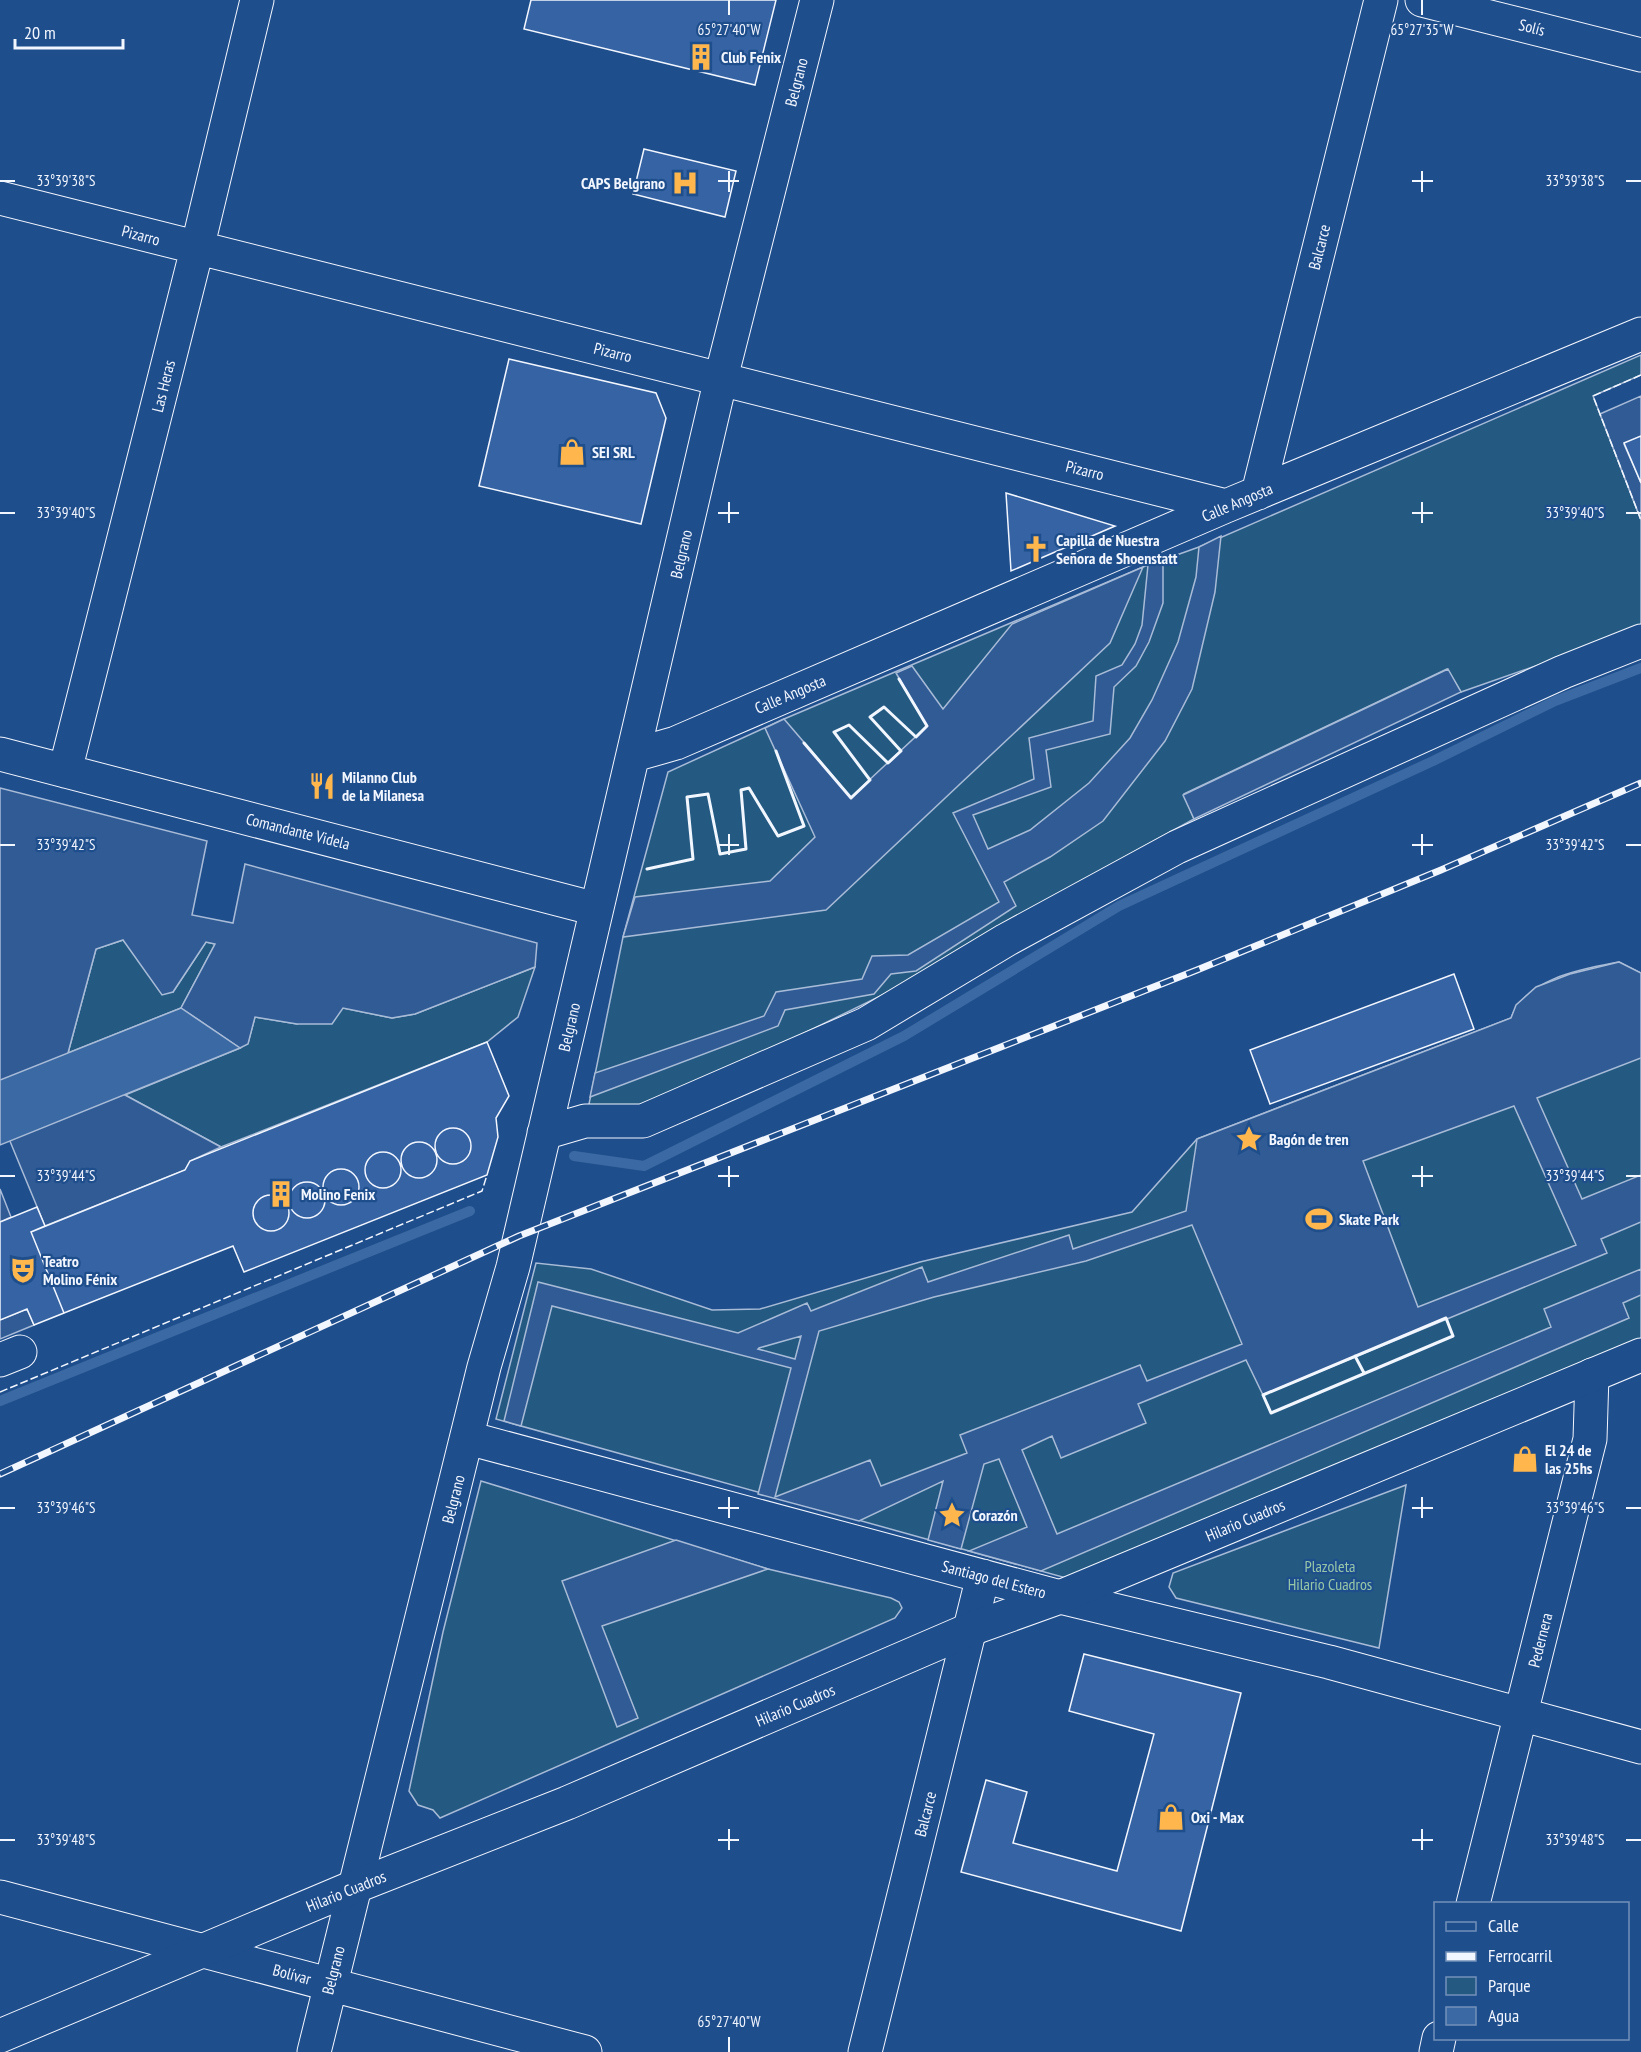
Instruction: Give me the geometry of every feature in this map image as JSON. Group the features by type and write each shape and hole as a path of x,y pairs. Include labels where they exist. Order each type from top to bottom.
{"street":[{"name":"Las Heras","path":"65,771 197,249 257,0"},
{"name":"Belgrano","path":"314,2052 329,1984 484,1367 513,1267 721,378 817,0"},
{"name":"Balcarce","path":"1258,493 1381,0"},
{"name":"Solís","path":"1422,0 1641,55"},
{"name":"Pizarro","path":"0,198 1226,506"},
{"name":"Calle Angosta","path":"634,754 676,743 1226,506 1641,334"},
{"path":"543,1133 585,1121 643,1121 866,1024 1006,940 1177,847 1563,672 1641,641"},
{"name":"Comandante Videla","path":"0,754 596,909"},
{"name":"Hilario Cuadros","path":"0,2036 354,1887 567,1803 971,1629 1060,1597 1641,1355"},
{"name":"Pedernera","path":"1474,1902 1590,1439 1592,1375"},
{"name":"Santiago del Estero","path":"468,1438 1060,1597 1329,1662 1641,1747"},
{"name":"Balcarce","path":"865,2052 983,1576"},
{"name":"Bolívar","path":"0,1897 585,2052"}],"green space":[{"path":"1641,355 1641,375 1593,396 1641,520 1641,629 1461,692 1447,669 1184,794 1194,819 1043,902 903,985 718,1075 636,1106 588,1109 623,937 668,772 784,719 1143,567 1199,547"},
{"path":"123,940 173,992 206,942 215,944 181,1008 68,1053 96,949"},
{"path":"1619,962 1641,973 1641,1340 1066,1578 496,1419 536,1263 591,1269 712,1310 760,1309 920,1262 1132,1212 1197,1139 1511,1018 1518,1004 1542,985 1573,972"},
{"path":"535,967 518,1017 487,1042 221,1147 125,1095 240,1048 248,1043 255,1017 297,1024 343,1008 392,1018 415,1014"},
{"path":"481,1481 768,1569 891,1598 899,1602 902,1608 895,1618 440,1818 433,1810 418,1805 409,1791 443,1632"},
{"name":"Plazoleta Hilario Cuadros","path":"1406,1485 1379,1648 1176,1598 1169,1587 1173,1573"}],"shaded area":[{"path":"1641,396 1641,436 1624,444 1641,483 1641,520 1600,414"},
{"path":"1221,536 1215,592 1192,689 1165,741 1103,821 1050,857 1004,882 1016,906 916,971 891,974 874,994 785,1010 778,1026 590,1097 595,1073 764,1016 776,992 862,979 872,956 908,955 999,902 953,813 1034,779 1029,738 1093,721 1096,676 1122,665 1135,644 1142,625 1148,565 1163,560 1163,603 1149,642 1136,666 1114,687 1110,734 1046,750 1051,787 973,815 988,849 1030,830 1089,783 1130,738 1152,700 1178,642 1196,577 1199,547"},
{"path":"1143,567 1110,643 826,910 623,937 635,897 770,881 815,837 765,728 784,719 851,797 927,726 896,673 912,666 943,709 1012,624"},
{"path":"1448,669 1461,692 1194,819 1183,795"},
{"path":"0,788 207,841 192,915 233,923 245,864 537,943 535,967 415,1014 392,1018 343,1008 332,1024 297,1024 255,1017 248,1044 240,1048 181,1008 215,944 206,942 173,992 162,995 123,940 96,949 68,1053 125,1095 221,1147 190,1161 185,1170 45,1226 0,1117"},
{"path":"1619,962 1641,973 1641,1058 1537,1098 1582,1199 1641,1175 1641,1222 1601,1239 1607,1253 1263,1395 1246,1360 1138,1404 1146,1423 1061,1458 1052,1436 1022,1450 1057,1534 1551,1327 1544,1309 1641,1269 1641,1295 1623,1303 1629,1318 1041,1571 969,1551 1027,1527 999,1459 984,1464 961,1549 928,1540 943,1481 859,1521 758,1494 791,1368 552,1306 521,1426 504,1421 538,1282 738,1333 807,1303 811,1311 922,1267 928,1282 1069,1235 1073,1249 1186,1211 1197,1139 1511,1018 1516,1005 1536,987 1570,974","holes":["1514,1106 1576,1245 1418,1307 1363,1161","1192,1225 1242,1344 1147,1381 1140,1365 960,1435 967,1453 881,1486 870,1460 775,1497 819,1331 934,1297 1086,1261","801,1336 795,1359 759,1348"]},
{"path":"0,1189 11,1217 0,1222"},
{"path":"27,1309 34,1325 0,1339 0,1320"},
{"path":"676,1540 768,1569 602,1626 638,1718 617,1727 562,1581"}],"water":[{"path":"181,1008 240,1048 0,1145 0,1080"}],"building":[{"name":"Club Fenix","path":"531,0 776,0 755,85 524,29"},
{"name":"CAPS Belgrano","path":"644,149 736,171 725,217 633,194"},
{"name":"SEI SRL","path":"509,359 656,393 666,418 641,524 479,486"},
{"path":"1641,436 1641,483 1624,443"},
{"name":"Capilla de Nuestra Señora de Shoenstatt","path":"1006,493 1115,526 1011,571"},
{"path":"1454,974 1474,1029 1270,1104 1250,1050"},
{"name":"Molino Fenix","path":"487,1042 509,1096 496,1118 498,1137 487,1175 244,1272 233,1246 64,1313 31,1232 185,1170 190,1161"},
{"path":"453,1128 466,1133 471,1146 466,1159 453,1164 440,1159 435,1146 440,1133"},
{"path":"419,1142 432,1147 437,1160 432,1173 419,1178 406,1173 401,1160 406,1147"},
{"path":"383,1152 396,1157 401,1170 396,1183 383,1188 370,1183 365,1170 370,1157"},
{"path":"341,1169 354,1174 359,1187 354,1200 341,1205 328,1200 323,1187 328,1174"},
{"path":"307,1182 320,1187 325,1200 320,1213 307,1218 294,1213 289,1200 294,1187"},
{"path":"271,1195 284,1200 289,1213 284,1226 271,1231 258,1226 253,1213 258,1200"},
{"name":"Teatro Molino Fénix","path":"37,1207 45,1226 31,1232 64,1313 34,1325 27,1309 0,1320 0,1222"},
{"name":"Oxi - Max","path":"1084,1654 1241,1693 1181,1931 961,1872 986,1780 1027,1792 1013,1843 1117,1871 1154,1734 1069,1711"}],"waterway":[{"path":"574,1156 644,1166 904,1036 1119,906 1433,761 1555,701 1641,668"},
{"path":"0,1401 470,1211"}],"railway":[{"path":"0,1474 519,1236 1197,970 1441,870 1641,783"}],"fence":[{"path":"1641,375 1593,396 1641,520"},
{"path":"0,1392 482,1191 487,1175"}],"wall":[{"path":"804,743 851,798 870,780 834,732 849,725 888,763 901,751 870,717 884,707 916,737 927,726 899,679"},
{"path":"647,869 693,859 687,797 708,794 720,854 746,849 741,790 749,788 778,836 804,826 776,751"},
{"path":"1446,1318 1453,1336 1271,1413 1263,1395 1446,1318"},
{"path":"1355,1356 1364,1373"}],"place":[{"name":"Club Fenix","path":"701,57"},
{"name":"CAPS Belgrano","path":"685,183"},
{"name":"SEI SRL","path":"572,452"},
{"name":"Capilla de Nuestra Señora de Shoenstatt","path":"1036,549"},
{"name":"Milanno Club de la Milanesa","path":"322,786"},
{"name":"Bagón de tren","path":"1249,1139"},
{"name":"Molino Fenix","path":"281,1194"},
{"name":"Skate Park","path":"1319,1219"},
{"name":"Teatro Molino Fénix","path":"23,1270"},
{"name":"El 24 de las 25hs","path":"1525,1459"},
{"name":"Corazón","path":"952,1515"},
{"name":"Oxi - Max","path":"1171,1817"}]}
